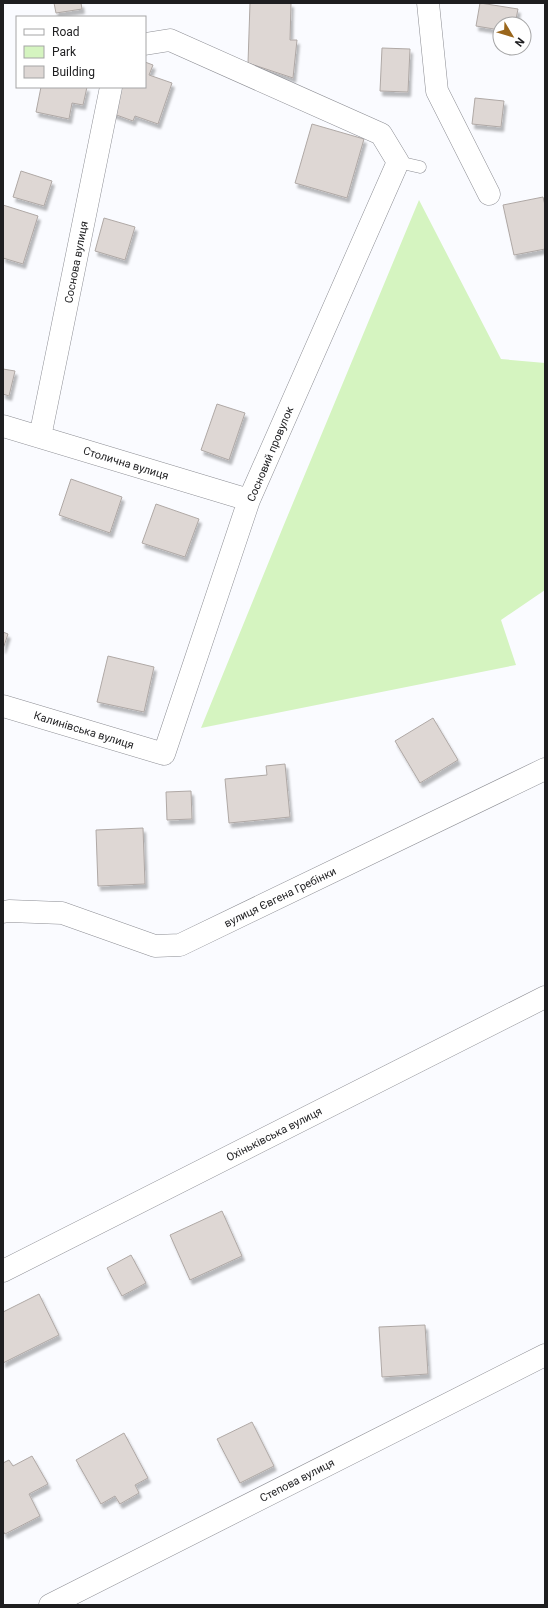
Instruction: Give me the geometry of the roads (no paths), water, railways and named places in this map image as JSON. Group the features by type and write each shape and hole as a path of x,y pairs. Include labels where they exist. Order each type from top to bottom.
{"street":[{"path":"428,3 437,91 489,194"},
{"path":"146,44 170,40 381,134 398,162"},
{"name":"Соснова вулиця","path":"40,437 111,88"},
{"name":"Сосновий провулок","path":"164,754 249,500 398,162"},
{"name":"Столична вулиця","path":"3,426 249,500"},
{"name":"Калинівська вулиця","path":"3,706 164,754"},
{"name":"вулиця Євгена Гребінки","path":"3,912 62,913 155,946 180,945 545,769"},
{"name":"Охіньківська вулиця","path":"3,1271 545,997"},
{"name":"Степова вулиця","path":"50,1605 545,1355"}],"lane":[{"path":"398,162 420,167"}]}
